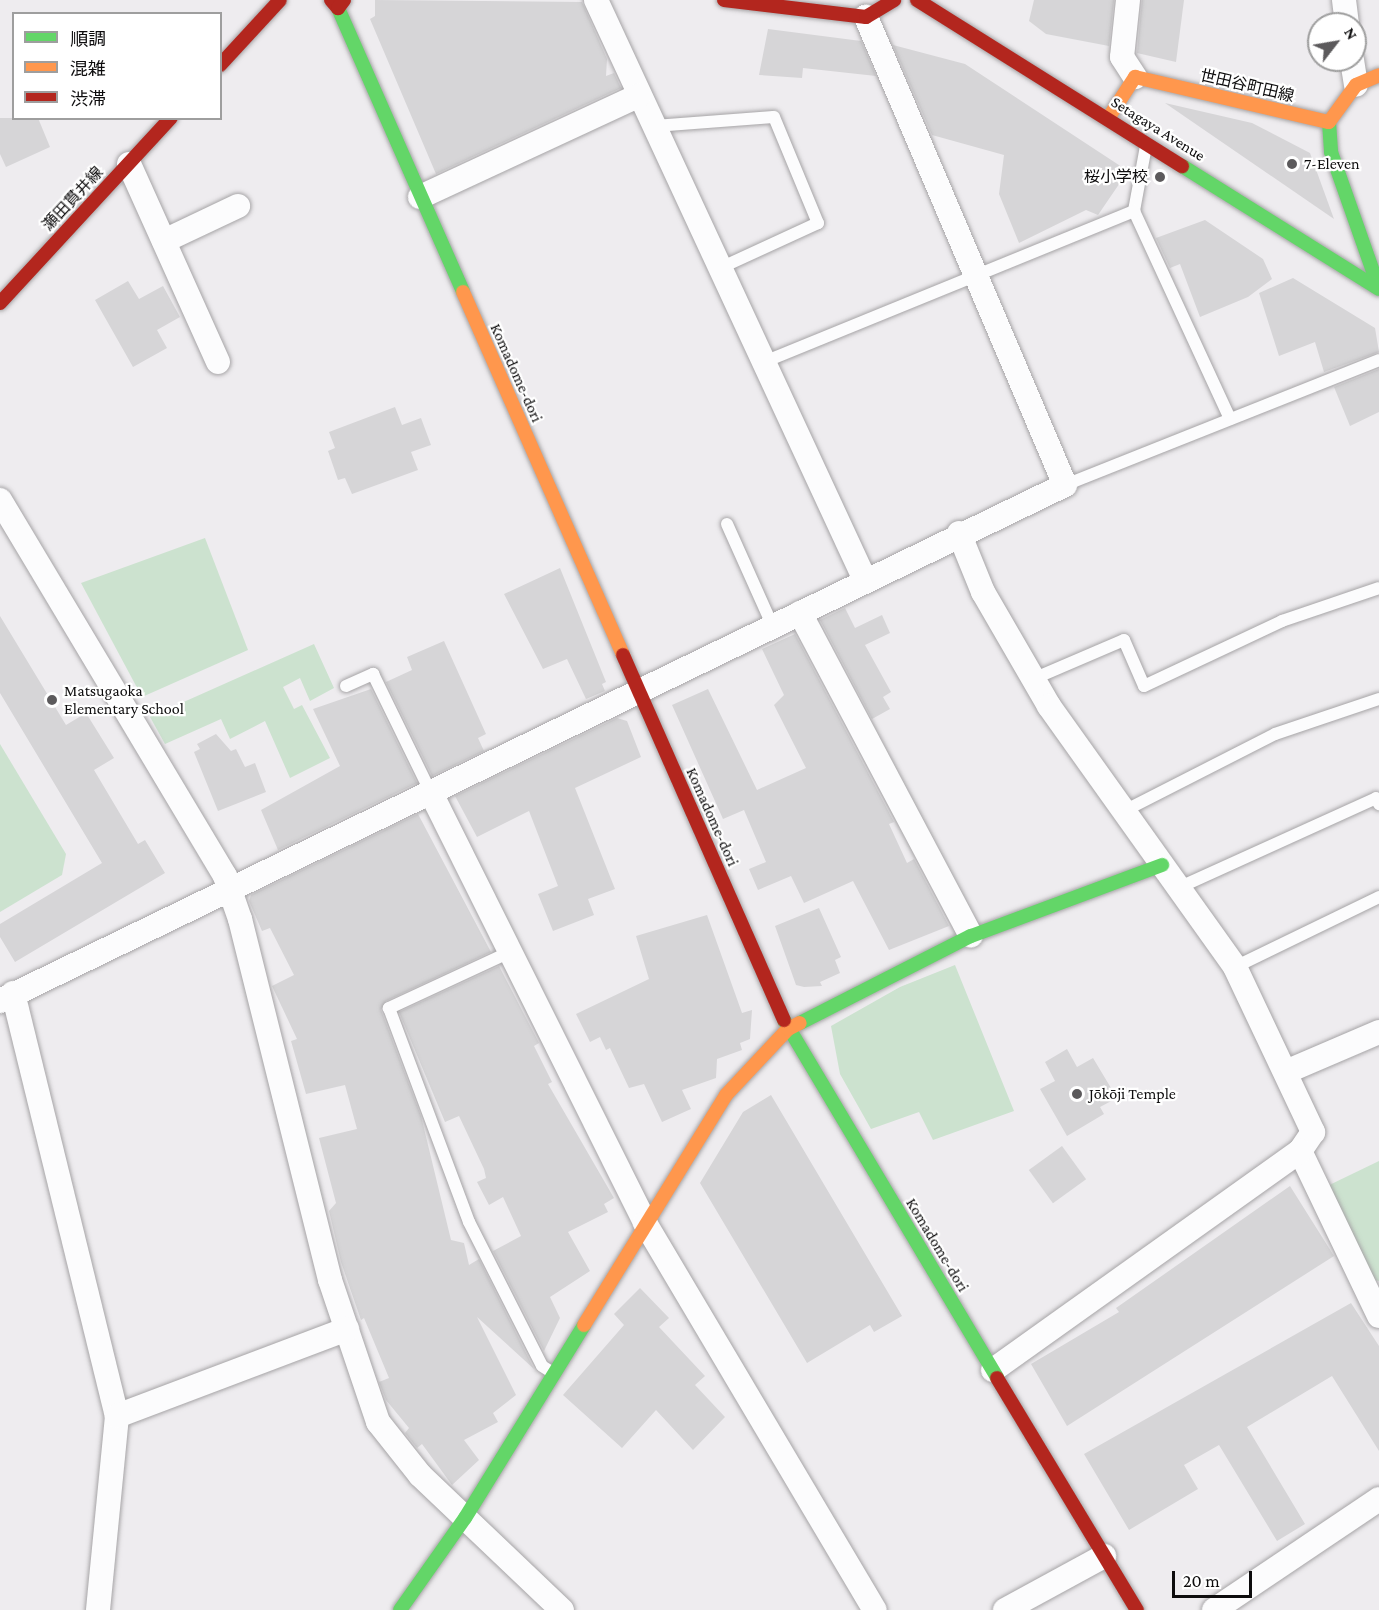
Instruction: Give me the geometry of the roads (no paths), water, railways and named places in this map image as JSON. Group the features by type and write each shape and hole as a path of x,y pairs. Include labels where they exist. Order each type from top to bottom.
{"street":[{"path":"222,63 280,0"},
{"path":"596,0 865,580"},
{"path":"724,0 866,16 894,0"},
{"name":"Setagaya Avenue","path":"917,0 1109,117 1379,288"},
{"path":"1109,117 1135,77 1122,57 1128,0"},
{"name":"Komadome-dori","path":"338,2 420,196 788,1029 1137,1610"},
{"path":"98,1610 117,1416 7,997 639,693 958,533 1065,485 866,16"},
{"path":"1354,72 1356,85"},
{"path":"1379,75 1356,85 1329,122 1330,152 1379,288"},
{"name":"世田谷町田線","path":"1135,77 1329,122"},
{"path":"420,196 640,95"},
{"name":"瀬田貫井線","path":"0,303 169,120"},
{"path":"129,164 218,362"},
{"path":"164,241 238,206"},
{"path":"0,500 230,888 330,1280 378,1422 420,1475 562,1610"},
{"path":"958,533 983,592 1034,679 1235,967 1288,1071 1313,1132 1300,1151 993,1370"},
{"path":"800,613 971,936"},
{"path":"431,793 512,951 645,1223 875,1610"},
{"path":"400,1610 465,1518 726,1095 788,1029 971,936 1162,865"},
{"path":"1288,1071 1379,1032"},
{"path":"1300,1151 1379,1316"},
{"path":"117,1416 347,1329"},
{"path":"1214,1610 1379,1499"},
{"path":"1005,1610 1104,1556"}],"lane":[{"path":"654,126 774,117 819,223 720,268"},
{"path":"1147,141 1134,211 1230,419"},
{"path":"764,362 974,274 1134,211"},
{"path":"1065,485 1379,360"},
{"path":"727,524 773,627"},
{"path":"1034,679 1124,640 1144,686 1282,621 1379,588"},
{"path":"346,686 373,674 430,784 431,793"},
{"path":"1124,811 1275,734 1379,699"},
{"path":"1178,888 1376,798 1379,804"},
{"path":"1235,967 1379,897"},
{"path":"512,951 389,1008 469,1222 543,1366 554,1374"}],"place":[{"name":"7-Eleven","path":"1292,164"},
{"name":"桜小学校","path":"1160,177"},
{"name":"Matsugaoka Elementary School","path":"52,700"},
{"name":"Jōkōji Temple","path":"1077,1094"}]}
